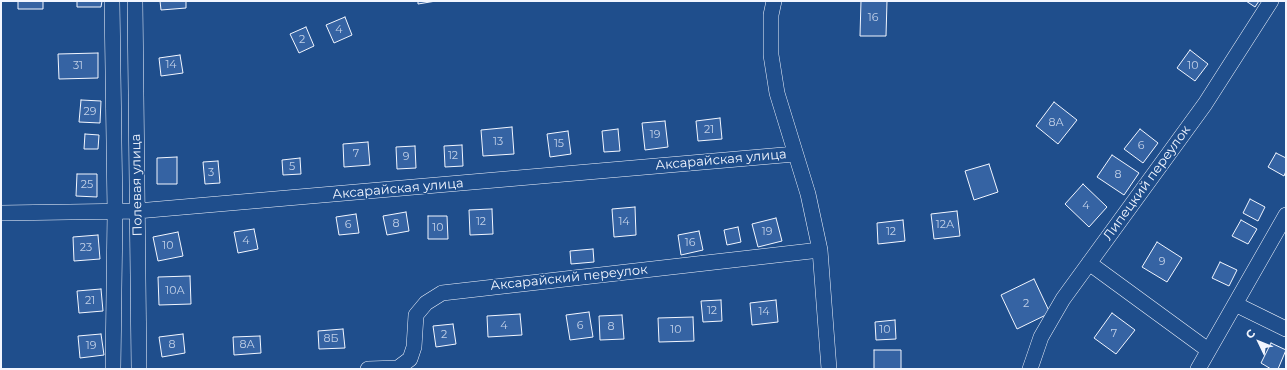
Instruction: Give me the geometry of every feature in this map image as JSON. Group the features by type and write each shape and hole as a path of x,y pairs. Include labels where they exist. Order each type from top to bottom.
{"street":[{"path":"112,1 115,212 113,369"},
{"name":"Полевая улица","path":"135,1 139,369"},
{"path":"774,1 771,15 771,55 777,92 808,194 820,250 829,369"},
{"name":"Липецкий переулок","path":"1030,369 1041,337 1063,300 1204,104 1270,1"},
{"name":"Аксарайская улица","path":"1,213 137,211 795,154"},
{"path":"1198,369 1286,215"},
{"name":"Аксарайский переулок","path":"368,369 398,368 410,359 414,347 416,315 426,303 442,292 820,250"},
{"path":"1089,263 1208,350"},
{"path":"1235,304 1286,329"}],"building":[{"path":"18,1 43,1 43,9 18,9"},
{"path":"77,1 102,1 101,7 77,7"},
{"path":"160,1 186,1 186,8 161,10"},
{"path":"418,1 436,1 418,4"},
{"path":"861,1 887,1 886,36 860,36"},
{"path":"1246,1 1259,1 1255,7"},
{"path":"345,17 352,35 334,43 326,25"},
{"path":"306,27 314,46 299,53 290,34"},
{"path":"1190,50 1208,64 1195,81 1177,68"},
{"path":"98,53 98,78 59,79 58,54"},
{"path":"180,55 183,73 161,76 159,58"},
{"path":"81,100 101,101 100,123 79,122"},
{"path":"1054,102 1077,120 1058,144 1036,126"},
{"path":"720,118 722,139 698,141 696,121"},
{"path":"665,121 668,147 645,150 642,123"},
{"path":"512,127 514,154 483,156 481,130"},
{"path":"618,129 620,151 604,152 602,131"},
{"path":"1140,129 1158,143 1143,163 1124,149"},
{"path":"568,131 571,154 550,157 547,134"},
{"path":"85,134 99,135 98,149 84,149"},
{"path":"368,142 370,165 344,167 343,144"},
{"path":"462,145 463,166 445,167 444,146"},
{"path":"415,146 416,168 397,169 396,147"},
{"path":"1276,153 1286,158 1286,171 1284,176 1268,167"},
{"path":"1112,155 1139,173 1124,195 1097,177"},
{"path":"177,157 177,184 157,184 157,158"},
{"path":"300,158 301,174 283,175 282,160"},
{"path":"218,161 220,183 205,184 203,162"},
{"path":"989,164 998,192 974,200 965,171"},
{"path":"77,174 97,174 97,197 76,196"},
{"path":"1083,184 1107,207 1089,227 1065,204"},
{"path":"1250,199 1265,207 1258,221 1243,213"},
{"path":"635,207 636,235 614,237 612,209"},
{"path":"492,209 493,234 470,235 469,210"},
{"path":"957,211 960,236 934,239 931,214"},
{"path":"406,212 409,231 387,235 383,216"},
{"path":"356,214 359,233 339,235 336,217"},
{"path":"428,216 447,216 448,239 428,239"},
{"path":"776,218 782,241 758,247 752,224"},
{"path":"903,220 905,241 878,244 877,223"},
{"path":"1241,220 1257,229 1248,244 1232,236"},
{"path":"738,227 741,242 727,245 724,230"},
{"path":"254,229 258,249 238,253 234,232"},
{"path":"699,231 703,250 681,255 678,235"},
{"path":"178,232 183,256 158,261 153,237"},
{"path":"98,235 100,259 74,261 73,237"},
{"path":"1157,242 1182,258 1167,282 1142,267"},
{"path":"593,249 594,262 571,264 570,251"},
{"path":"1220,262 1237,270 1229,286 1212,278"},
{"path":"190,276 191,304 159,305 158,277"},
{"path":"1034,279 1050,313 1017,329 1001,295"},
{"path":"101,289 103,311 79,313 77,291"},
{"path":"721,300 722,321 703,322 701,301"},
{"path":"776,300 778,322 752,325 750,303"},
{"path":"589,312 593,337 570,340 566,315"},
{"path":"1112,313 1135,330 1116,354 1094,338"},
{"path":"520,314 522,335 488,337 487,316"},
{"path":"622,315 624,339 600,340 599,316"},
{"path":"693,317 694,341 659,342 658,318"},
{"path":"895,320 896,339 876,340 875,322"},
{"path":"453,324 456,344 436,347 433,326"},
{"path":"343,329 345,348 319,349 318,331"},
{"path":"101,334 104,355 80,358 78,336"},
{"path":"183,334 185,353 162,357 159,337"},
{"path":"260,336 261,353 234,355 233,337"},
{"path":"1271,343 1286,350 1278,369 1271,369 1261,363"},
{"path":"874,350 901,350 901,369 874,369"}]}
